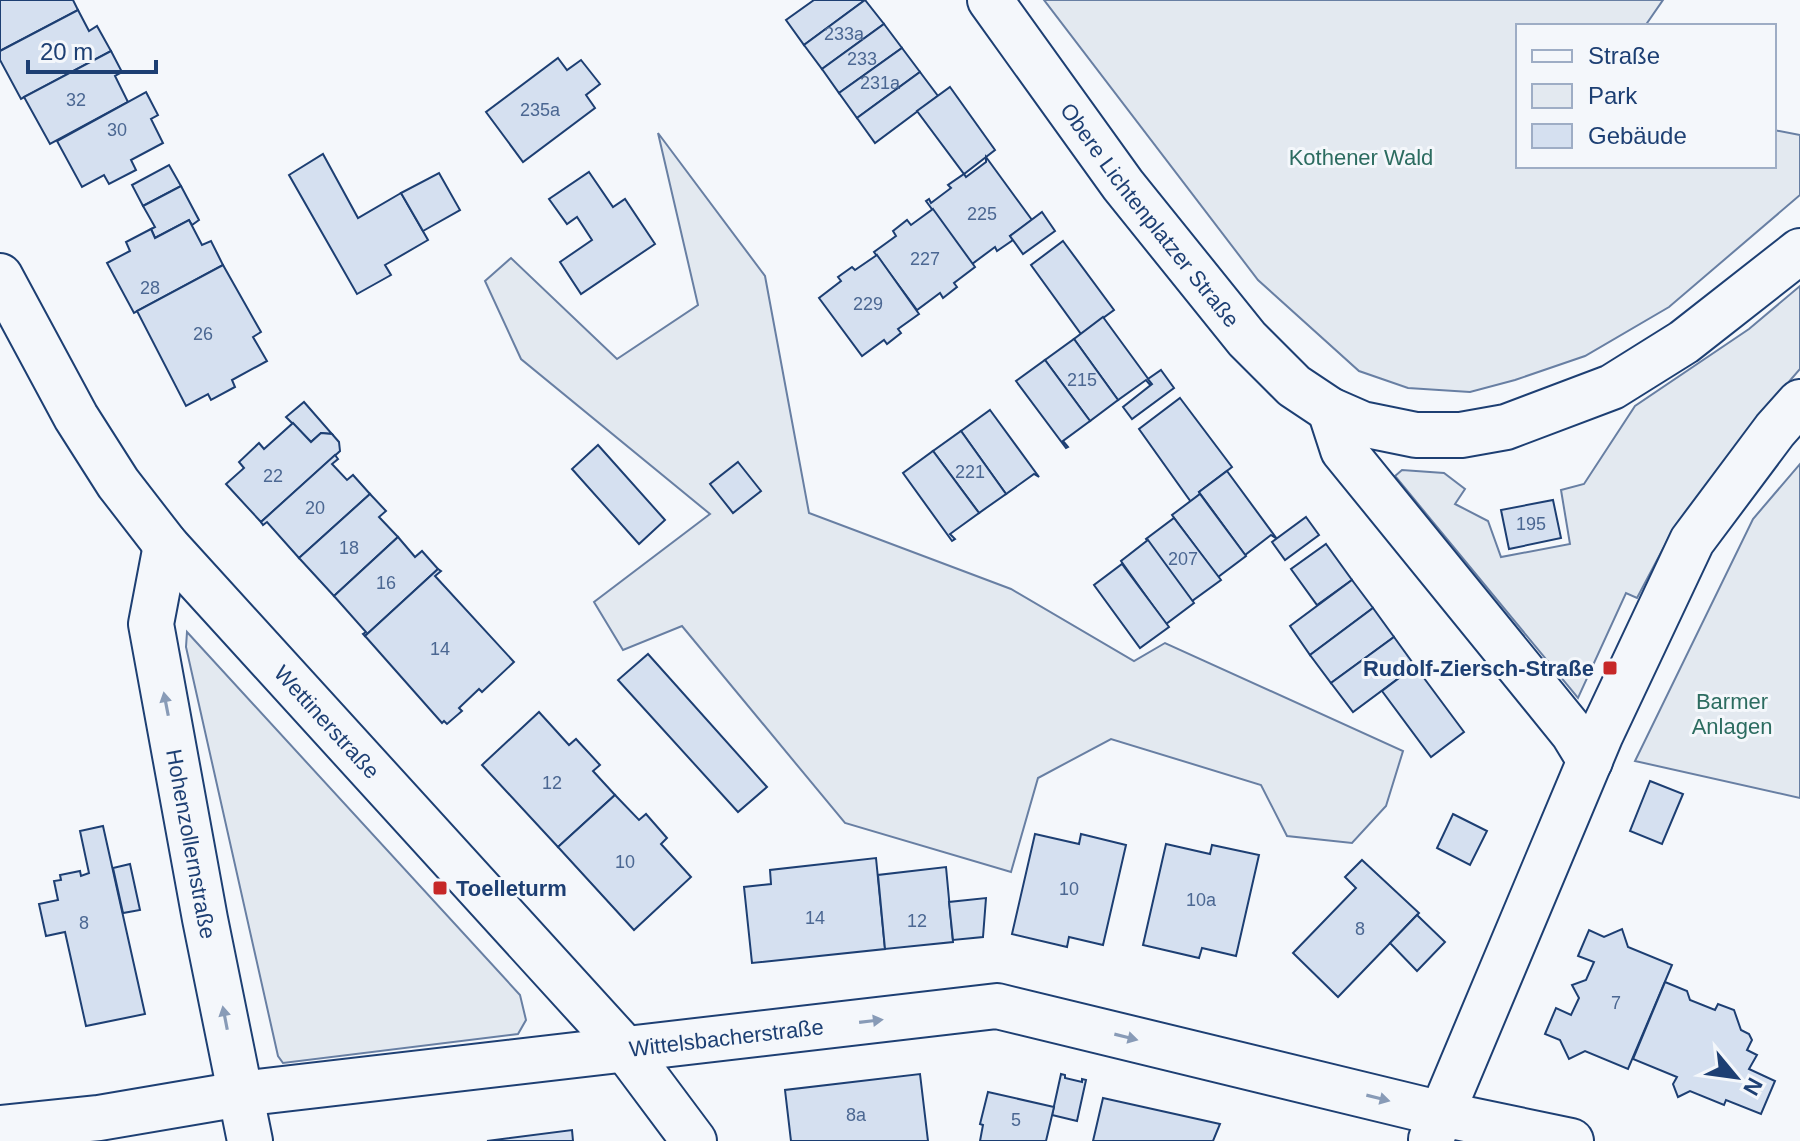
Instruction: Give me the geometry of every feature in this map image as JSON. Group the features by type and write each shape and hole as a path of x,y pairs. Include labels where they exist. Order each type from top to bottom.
{"street":[{"name":"Obere Lichtenplatzer Straße","path":"990,0 1123,185 1247,339 1294,386 1330,410 1362,424 1416,435 1461,435 1506,427 1612,387 1684,342 1800,251"},
{"name":"Wettinerstraße","path":"0,276 76,417 118,483 166,545 626,1050 694,1141"},
{"path":"1571,1141 1436,1127 1590,761 1692,541 1775,430 1800,402"},
{"path":"1330,410 1343,450 1573,733 1590,761"},
{"name":"Hohenzollernstraße","path":"166,545 151,624 250,1141"},
{"name":"Wittelsbacherstraße","path":"0,1128 99,1118 240,1094 997,1006 1436,1127"}],"green space":[{"name":"Kothener Wald","path":"1044,0 1663,0 1646,24 1516,24 1516,168 1776,168 1776,130 1800,135 1800,195 1669,307 1585,356 1515,380 1470,392 1408,388 1359,371 1258,280"},
{"path":"658,133 765,276 809,513 1011,589 1134,661 1165,643 1403,751 1386,806 1352,843 1287,836 1261,785 1111,739 1038,778 1011,872 845,823 682,626 623,650 594,602 710,514 521,359 485,281 511,258 617,359 698,305"},
{"path":"1800,286 1800,369 1761,414 1675,526 1637,598 1626,593 1578,698 1395,476 1402,470 1444,473 1465,489 1455,504 1488,521 1501,557 1570,544 1561,490 1584,484 1635,406 1749,329"},
{"name":"Barmer Anlagen","path":"1800,464 1800,798 1635,761 1753,519"},
{"path":"187,632 520,995 526,1020 518,1034 283,1063 278,1056 186,647"}],"building":[{"path":"0,0 73,0 78,10 0,51"},
{"path":"814,0 865,0 804,45 786,20"},
{"path":"865,0 884,24 822,69 804,45"},
{"path":"78,10 89,31 97,26 111,51 21,99 0,60 0,51"},
{"path":"884,24 902,48 839,93 822,69"},
{"path":"902,48 920,72 857,118 839,93"},
{"path":"111,51 122,72 115,76 128,102 50,144 24,97"},
{"path":"558,58 567,70 581,60 600,84 586,95 595,108 523,162 486,112"},
{"path":"920,72 938,96 875,143 857,118"},
{"path":"950,87 995,150 964,174 917,111"},
{"path":"146,92 158,115 151,119 163,143 131,160 136,170 109,184 104,175 82,187 57,141"},
{"path":"323,154 358,218 401,193 428,240 385,265 391,275 357,294 289,175"},
{"path":"986,157 1032,220 1010,236 1013,240 997,251 995,247 972,264 926,201 929,199 931,203 951,188 948,185 964,174 966,177 986,162"},
{"path":"169,165 181,186 143,206 132,185"},
{"path":"589,172 613,207 625,199 655,244 581,294 560,262 592,240 577,217 567,224 549,199"},
{"path":"439,173 460,210 423,231 401,193"},
{"path":"181,186 199,220 192,225 189,220 155,238 151,229 155,227 143,206"},
{"path":"933,209 975,267 954,283 957,287 943,298 940,293 917,310 874,252 896,236 893,231 907,220 911,225"},
{"path":"1042,212 1055,231 1023,254 1010,236"},
{"path":"189,220 202,245 211,241 223,265 134,313 107,263 130,251 126,242 151,229 155,238"},
{"path":"1063,241 1114,310 1081,334 1031,265"},
{"path":"877,255 919,314 898,329 901,333 887,344 884,340 862,356 819,298 841,281 838,277"},
{"path":"223,265 261,332 253,337 267,361 232,380 235,387 211,400 208,394 186,406 137,311"},
{"path":"1103,317 1152,384 1146,380 1118,400 1074,339"},
{"path":"1074,339 1118,400 1090,421 1045,360"},
{"path":"1045,360 1090,421 1063,441 1066,448 1016,381"},
{"path":"1161,370 1174,388 1132,419 1123,407 1152,384 1148,379"},
{"path":"1180,398 1232,467 1199,492 1191,502 1139,429"},
{"path":"304,402 332,434 321,433 311,442 286,417"},
{"path":"990,410 1039,477 1034,474 1006,494 961,431"},
{"path":"293,423 311,442 321,433 332,434 339,442 340,451 261,522 226,484 244,468 239,462 259,443 264,449"},
{"path":"961,431 1006,494 979,513 933,451"},
{"path":"598,445 665,520 639,544 572,469"},
{"path":"933,451 979,513 950,534 955,539 952,541 903,473"},
{"path":"335,455 338,459 332,464 347,480 353,475 370,494 299,558 267,522 263,525 261,522"},
{"path":"738,462 761,491 733,513 710,484"},
{"path":"1227,471 1277,539 1271,535 1245,555 1199,492"},
{"path":"370,494 386,511 379,517 398,537 334,596 299,558"},
{"path":"1200,494 1246,556 1218,577 1172,515"},
{"path":"1553,500 1561,538 1509,549 1501,510"},
{"path":"1306,517 1319,535 1285,560 1272,542"},
{"path":"1174,518 1221,580 1192,601 1146,539"},
{"path":"398,537 415,557 422,551 438,569 365,636 363,634 366,632 334,596"},
{"path":"1148,540 1194,603 1166,624 1121,561"},
{"path":"1326,544 1352,580 1317,605 1291,569"},
{"path":"1122,564 1169,627 1140,648 1094,585"},
{"path":"438,569 441,571 435,576 514,662 482,692 479,689 447,724 442,723 365,636"},
{"path":"1352,580 1373,608 1310,655 1290,626"},
{"path":"1373,608 1394,637 1331,683 1310,655"},
{"path":"1394,637 1415,666 1353,712 1331,683"},
{"path":"648,654 767,787 738,812 618,680"},
{"path":"1415,666 1464,732 1431,757 1382,691"},
{"path":"539,712 569,745 576,739 600,765 593,771 615,795 558,847 482,765"},
{"path":"1650,781 1683,794 1662,844 1630,831"},
{"path":"615,795 639,820 646,814 667,838 661,844 691,877 634,930 558,847"},
{"path":"1453,814 1487,831 1470,865 1437,848"},
{"path":"103,826 145,1014 86,1026 65,932 46,936 39,904 58,900 54,881 61,880 60,875 80,871 81,876 89,873 80,831"},
{"path":"1035,834 1079,844 1081,834 1126,845 1103,945 1069,937 1067,947 1012,934"},
{"path":"1166,844 1210,854 1212,845 1259,855 1236,956 1202,948 1199,958 1143,945"},
{"path":"876,858 885,949 752,963 744,887 771,884 770,870"},
{"path":"1362,860 1419,913 1338,997 1293,953 1356,888 1345,877"},
{"path":"130,864 140,910 123,913 113,868"},
{"path":"946,867 953,942 885,949 878,875"},
{"path":"986,898 983,937 953,940 949,902"},
{"path":"1417,915 1445,942 1417,971 1390,943"},
{"path":"1622,929 1628,947 1672,965 1628,1069 1585,1051 1569,1059 1560,1040 1545,1034 1556,1008 1571,1015 1579,998 1572,985 1586,980 1594,962 1578,956 1589,930 1604,937"},
{"path":"1665,982 1687,991 1690,1000 1715,1010 1718,1004 1734,1010 1741,1030 1749,1034 1752,1040 1747,1050 1757,1055 1749,1069 1775,1081 1761,1114 1726,1100 1724,1105 1690,1091 1678,1097 1673,1084 1677,1077 1633,1059"},
{"path":"920,1074 928,1141 791,1141 785,1090"},
{"path":"1061,1074 1065,1078 1086,1080 1077,1121 1052,1115"},
{"path":"988,1092 1054,1107 1046,1141 980,1141 983,1125 980,1124"},
{"path":"1103,1098 1220,1124 1213,1141 1093,1141"},
{"path":"572,1130 573,1141 487,1141"}],"place":[{"name":"Rudolf-Ziersch-Straße","path":"1610,668"},
{"name":"Toelleturm","path":"440,888"}]}
